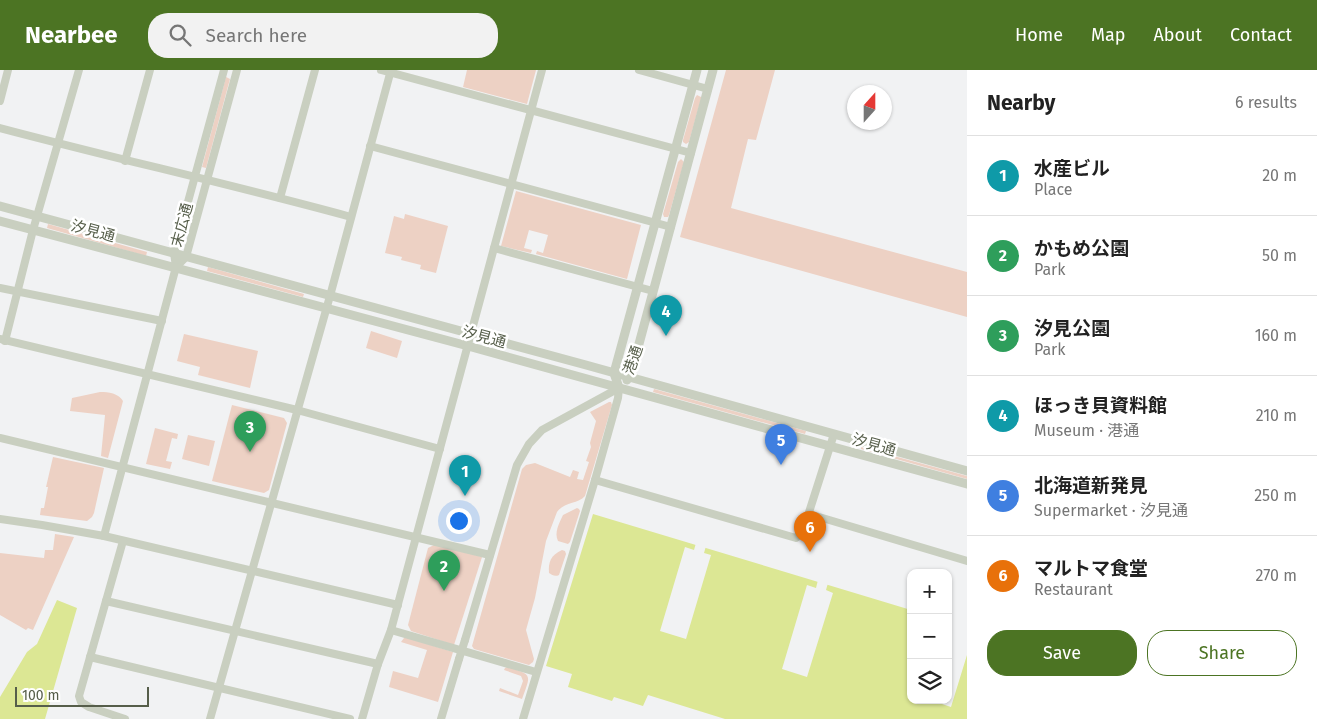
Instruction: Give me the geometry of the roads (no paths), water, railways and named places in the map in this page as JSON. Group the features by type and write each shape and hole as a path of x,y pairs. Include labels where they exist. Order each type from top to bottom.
{"street":[{"path":"0,101 8,70"},
{"path":"79,70 3,340 297,410 440,449"},
{"path":"125,161 150,70"},
{"name":"末広通","path":"176,267 174,253 224,70"},
{"name":"末広通","path":"176,267 186,257 236,70"},
{"path":"280,198 315,70"},
{"path":"382,70 691,154"},
{"path":"362,719 398,605 542,70"},
{"path":"639,70 708,89"},
{"name":"港通","path":"697,70 614,373 619,388 630,377 713,70"},
{"path":"210,719 330,296 390,71"},
{"path":"0,128 125,161 280,198 351,218"},
{"path":"370,146 671,227"},
{"name":"汐見通","path":"0,206 630,377 967,471"},
{"name":"汐見通","path":"0,221 468,346 967,484"},
{"path":"494,248 653,291"},
{"path":"104,536 176,267"},
{"path":"0,288 162,321"},
{"path":"522,719 595,480 618,398 619,388"},
{"path":"441,719 517,465 529,444 542,430 619,388"},
{"path":"595,480 796,538 804,531 834,434"},
{"path":"0,438 490,555"},
{"path":"809,514 967,561"},
{"path":"0,519 104,536 398,605"},
{"path":"123,541 79,696 81,702 88,708 125,719"},
{"path":"106,601 378,664"},
{"path":"391,630 536,672"},
{"path":"90,657 350,719"}],"place":[{"name":"ほっき貝資料館","path":"666,336"},
{"name":"汐見公園","path":"250,452"},
{"name":"北海道新発見","path":"781,465"},
{"name":"水産ビル","path":"465,496"},
{"name":"マルトマ食堂","path":"810,552"},
{"name":"かもめ公園","path":"444,591"}]}
